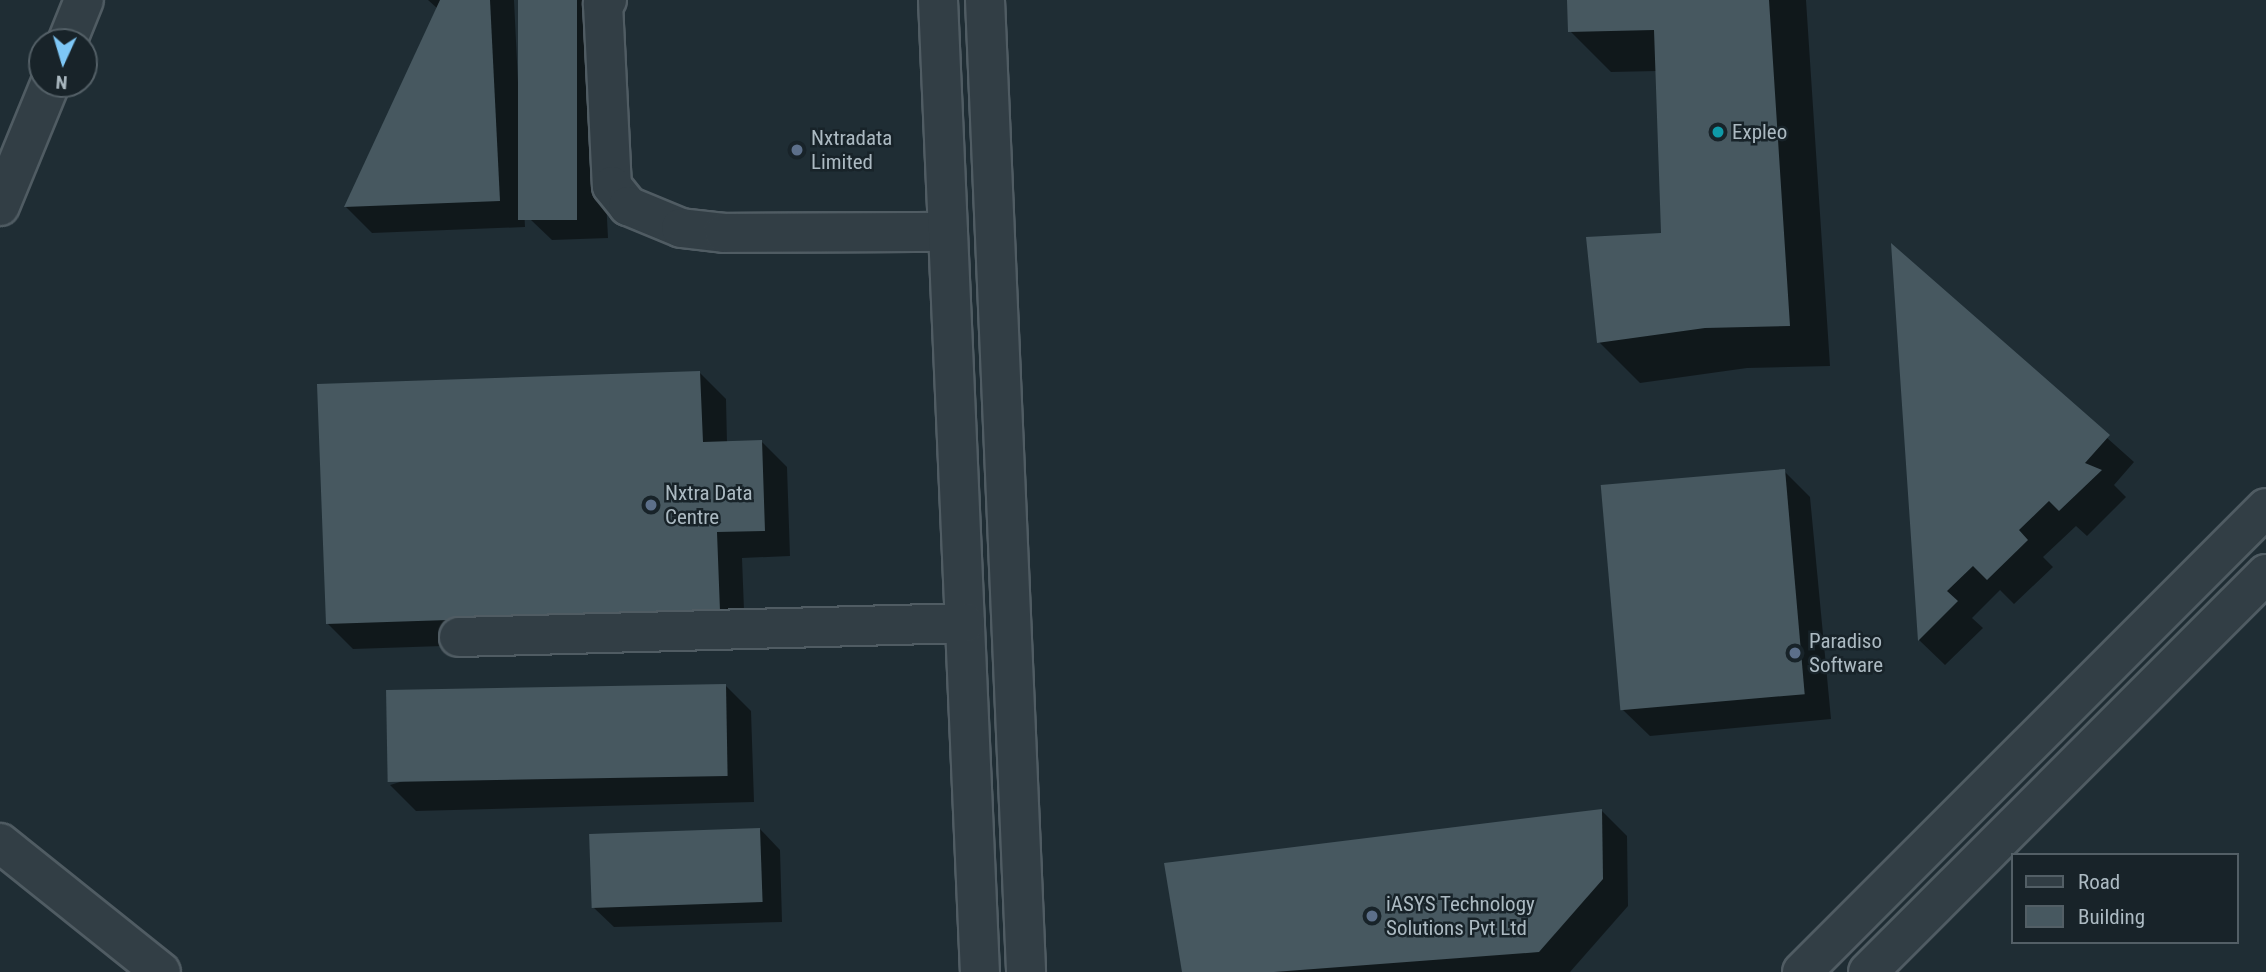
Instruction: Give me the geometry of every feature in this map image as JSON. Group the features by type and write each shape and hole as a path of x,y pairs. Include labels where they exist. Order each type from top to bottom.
{"street":[{"path":"72,28 84,0"},
{"path":"607,0 603,4 612,186 628,206 681,228 724,233 948,232"},
{"path":"938,0 979,972"},
{"path":"985,0 1026,972"},
{"path":"0,206 44,98"},
{"path":"1802,972 2266,508"},
{"path":"1868,972 2266,574"},
{"path":"459,637 965,623"},
{"path":"0,843 161,972"}],"building":[{"path":"440,0 490,0 500,201 344,207"},
{"path":"518,0 577,0 577,220 518,220"},
{"name":"Expleo","path":"1567,0 1769,0 1790,326 1705,328 1597,343 1586,237 1661,233 1654,30 1568,32"},
{"path":"1891,243 2110,435 2085,463 2102,470 2059,511 2049,501 2019,530 2028,540 1987,580 1973,566 1947,591 1958,601 1918,641"},
{"path":"700,371 703,442 762,440 765,531 717,532 720,611 326,624 317,384"},
{"path":"1785,469 1805,694 1620,710 1601,485"},
{"path":"726,684 728,776 388,782 386,690"},
{"name":"iASYS Technology Solutions Pvt Ltd","path":"1602,809 1603,879 1539,952 1274,972 1182,972 1164,863"},
{"path":"760,828 763,902 592,908 589,834"}],"place":[{"name":"Expleo","path":"1718,132"},
{"name":"Nxtradata Limited","path":"797,150"},
{"name":"Nxtra Data Centre","path":"651,505"},
{"name":"Paradiso Software","path":"1795,653"},
{"name":"iASYS Technology Solutions Pvt Ltd","path":"1372,916"}]}
